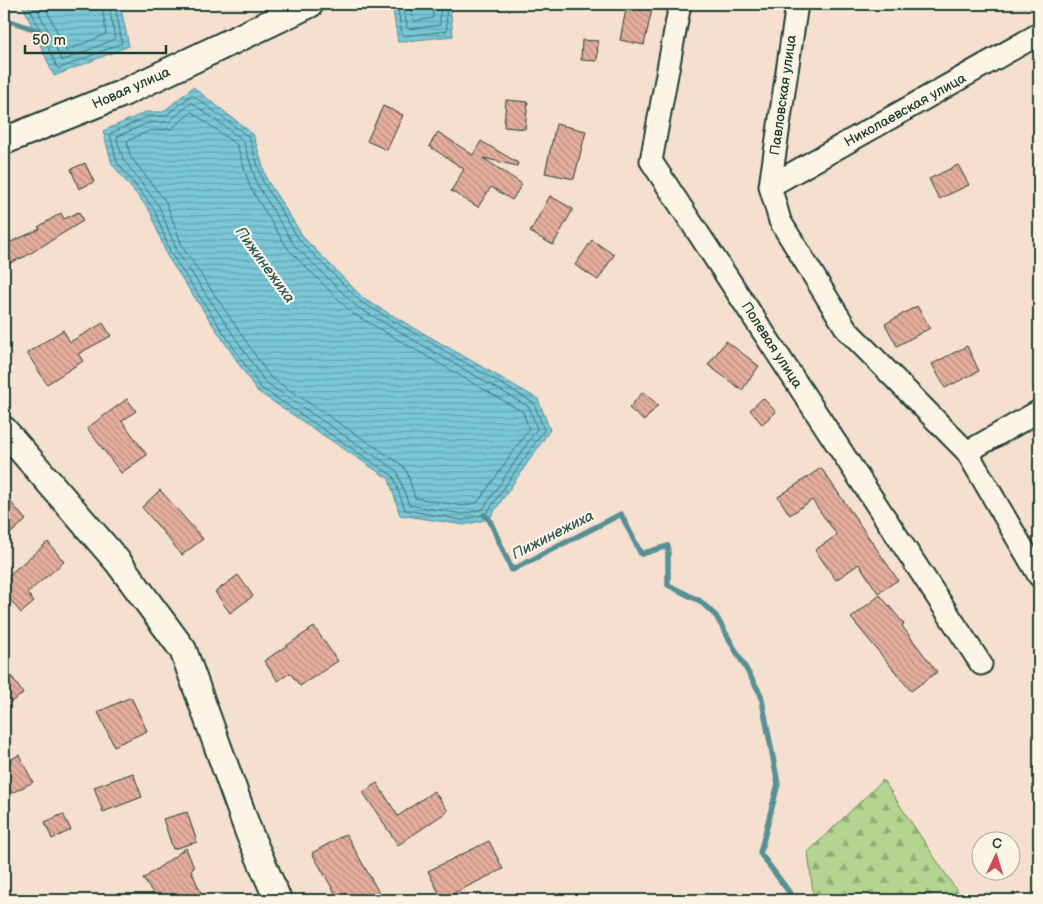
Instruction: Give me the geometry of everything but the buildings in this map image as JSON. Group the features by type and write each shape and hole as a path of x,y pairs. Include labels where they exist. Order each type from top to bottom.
{"street":[{"name":"Новая улица","path":"4,141 121,94 310,4"},
{"name":"Полевая улица","path":"680,4 651,161 981,664"},
{"name":"Павловская улица","path":"770,186 797,4"},
{"name":"Николаевская улица","path":"770,186 1039,34"},
{"path":"770,186 780,221 847,330 967,452 1039,576"},
{"path":"967,452 1039,411"},
{"path":"4,430 118,562 183,650 249,833 278,900"}],"green space":[{"path":"883,780 963,900 814,900 808,852"}],"water":[{"path":"22,4 120,4 129,46 54,76"},
{"path":"392,4 450,4 453,36 398,42"},
{"path":"193,87 253,134 267,180 304,238 364,299 538,399 550,430 489,519 464,525 400,515 389,479 257,391 167,256 150,211 112,164 103,131 146,112 163,112"}],"waterway":[{"name":"Пижинежиха","path":"4,19 39,31"},
{"name":"Пижинежиха","path":"484,515 489,519 512,570 621,514 641,554 668,546 668,585 700,601 716,616 761,695 778,784 760,853 795,900"}]}
